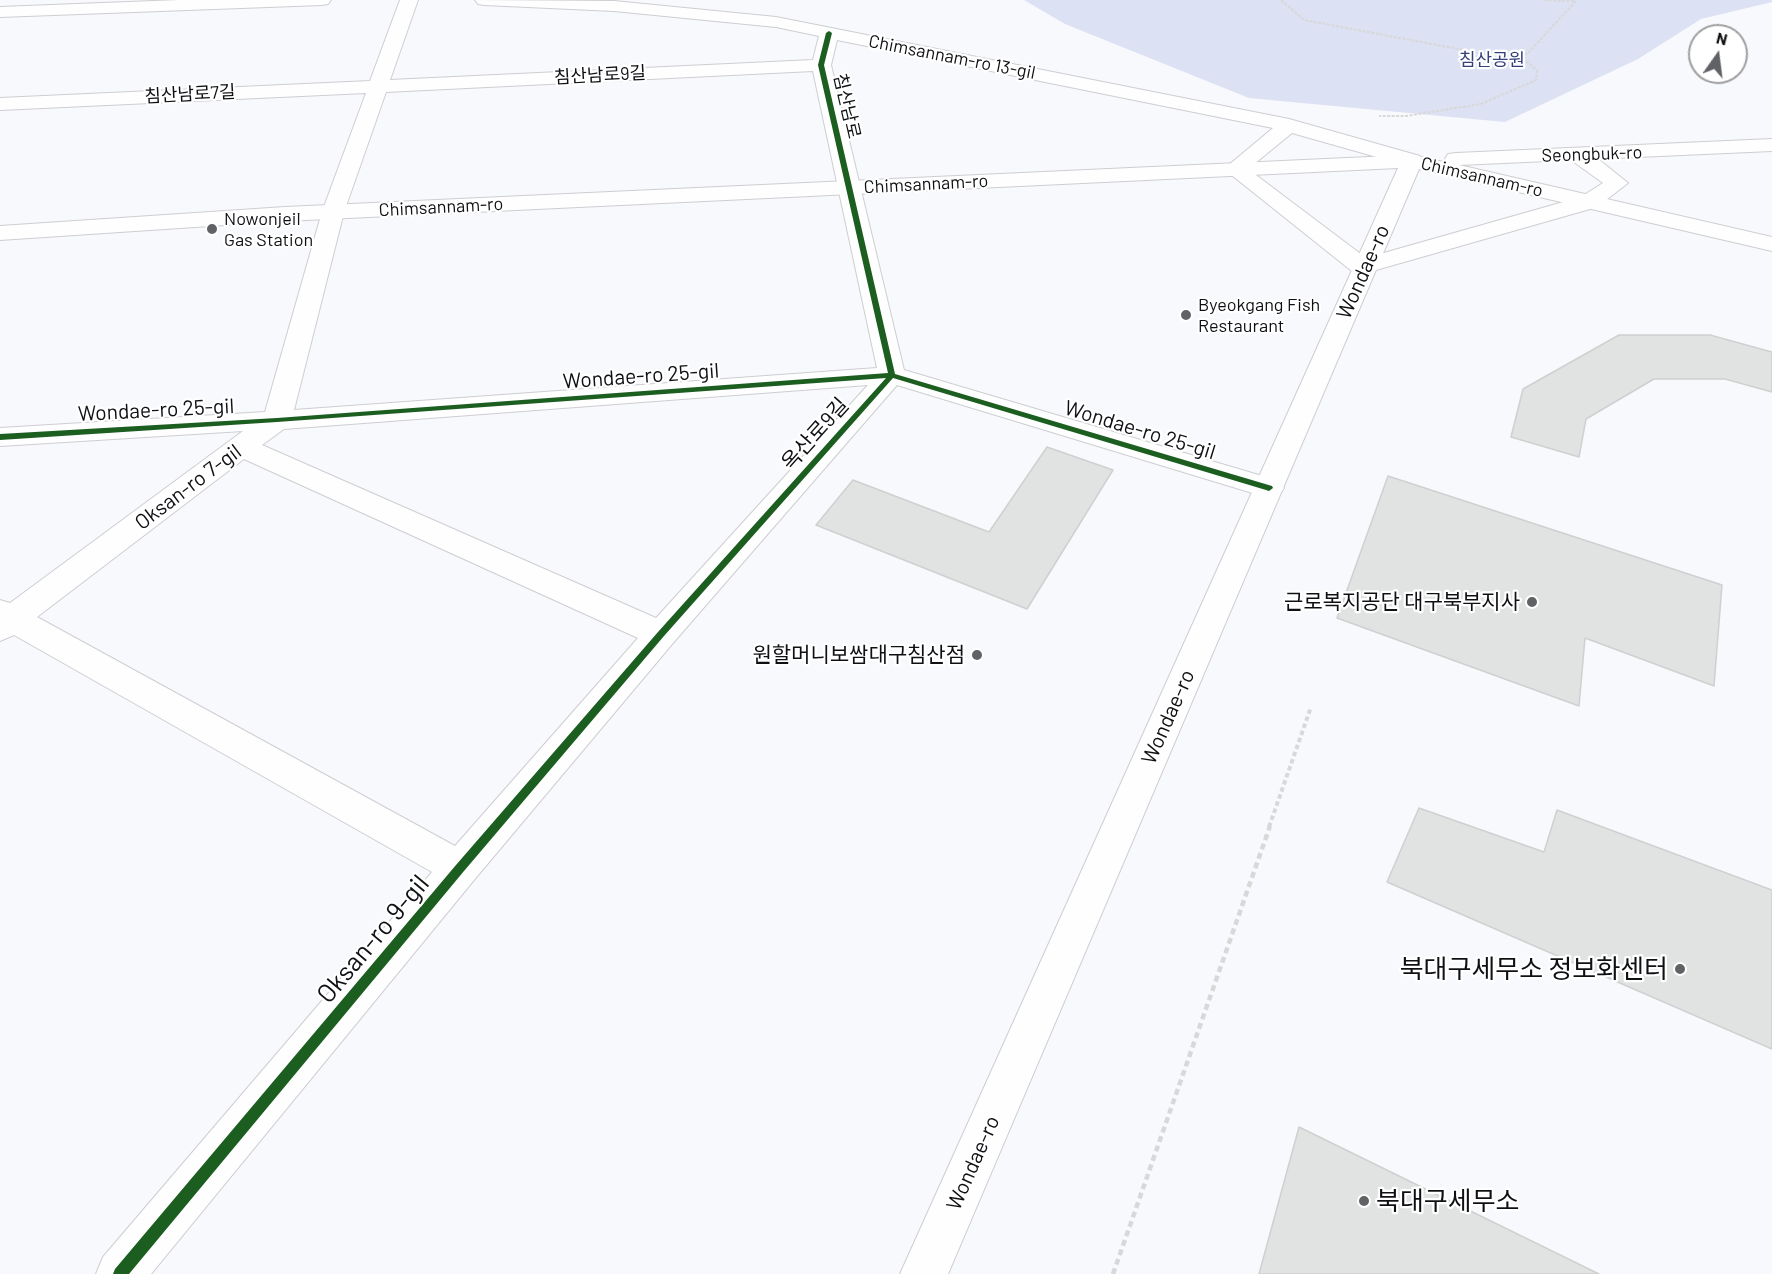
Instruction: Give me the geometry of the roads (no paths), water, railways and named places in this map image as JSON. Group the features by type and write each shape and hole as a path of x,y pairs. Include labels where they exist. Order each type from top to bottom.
{"street":[{"path":"0,12 322,0"},
{"path":"277,420 333,212 409,0"},
{"name":"Chimsannam-ro 13-gil","path":"484,0 678,11 776,22 1289,125 1412,161"},
{"name":"침산남로","path":"829,33 821,65 849,188"},
{"name":"침산남로9길","path":"380,84 821,65"},
{"name":"침산남로7길","path":"0,104 380,84"},
{"path":"1289,125 1235,169 1362,267 1589,202 1617,183 1579,155"},
{"name":"Seongbuk-ro","path":"1412,161 1772,145"},
{"name":"Chimsannam-ro","path":"0,233 333,212 1412,161 1772,244"},
{"name":"Wondae-ro","path":"924,1274 1412,161"},
{"path":"849,188 892,375"},
{"name":"Wondae-ro 25-gil","path":"0,437 277,420 892,375 1269,488"},
{"name":"옥산로9길","path":"661,634 892,375"},
{"name":"Oksan-ro 7-gil","path":"4,620 277,420"},
{"path":"241,447 661,634"},
{"name":"Oksan-ro 9-gil","path":"4,620 459,868"},
{"name":"Oksan-ro 9-gil","path":"120,1274 459,868 661,634"}],"place":[{"name":"Nowonjeil Gas Station","path":"212,229"},
{"name":"Byeokgang Fish Restaurant","path":"1186,315"},
{"name":"근로복지공단 대구북부지사","path":"1532,602"},
{"name":"원할머니보쌈대구침산점","path":"977,655"},
{"name":"북대구세무소 정보화센터","path":"1680,969"},
{"name":"북대구세무소","path":"1364,1201"}],"park label":[{"name":"침산공원","path":"1492,60"}]}
